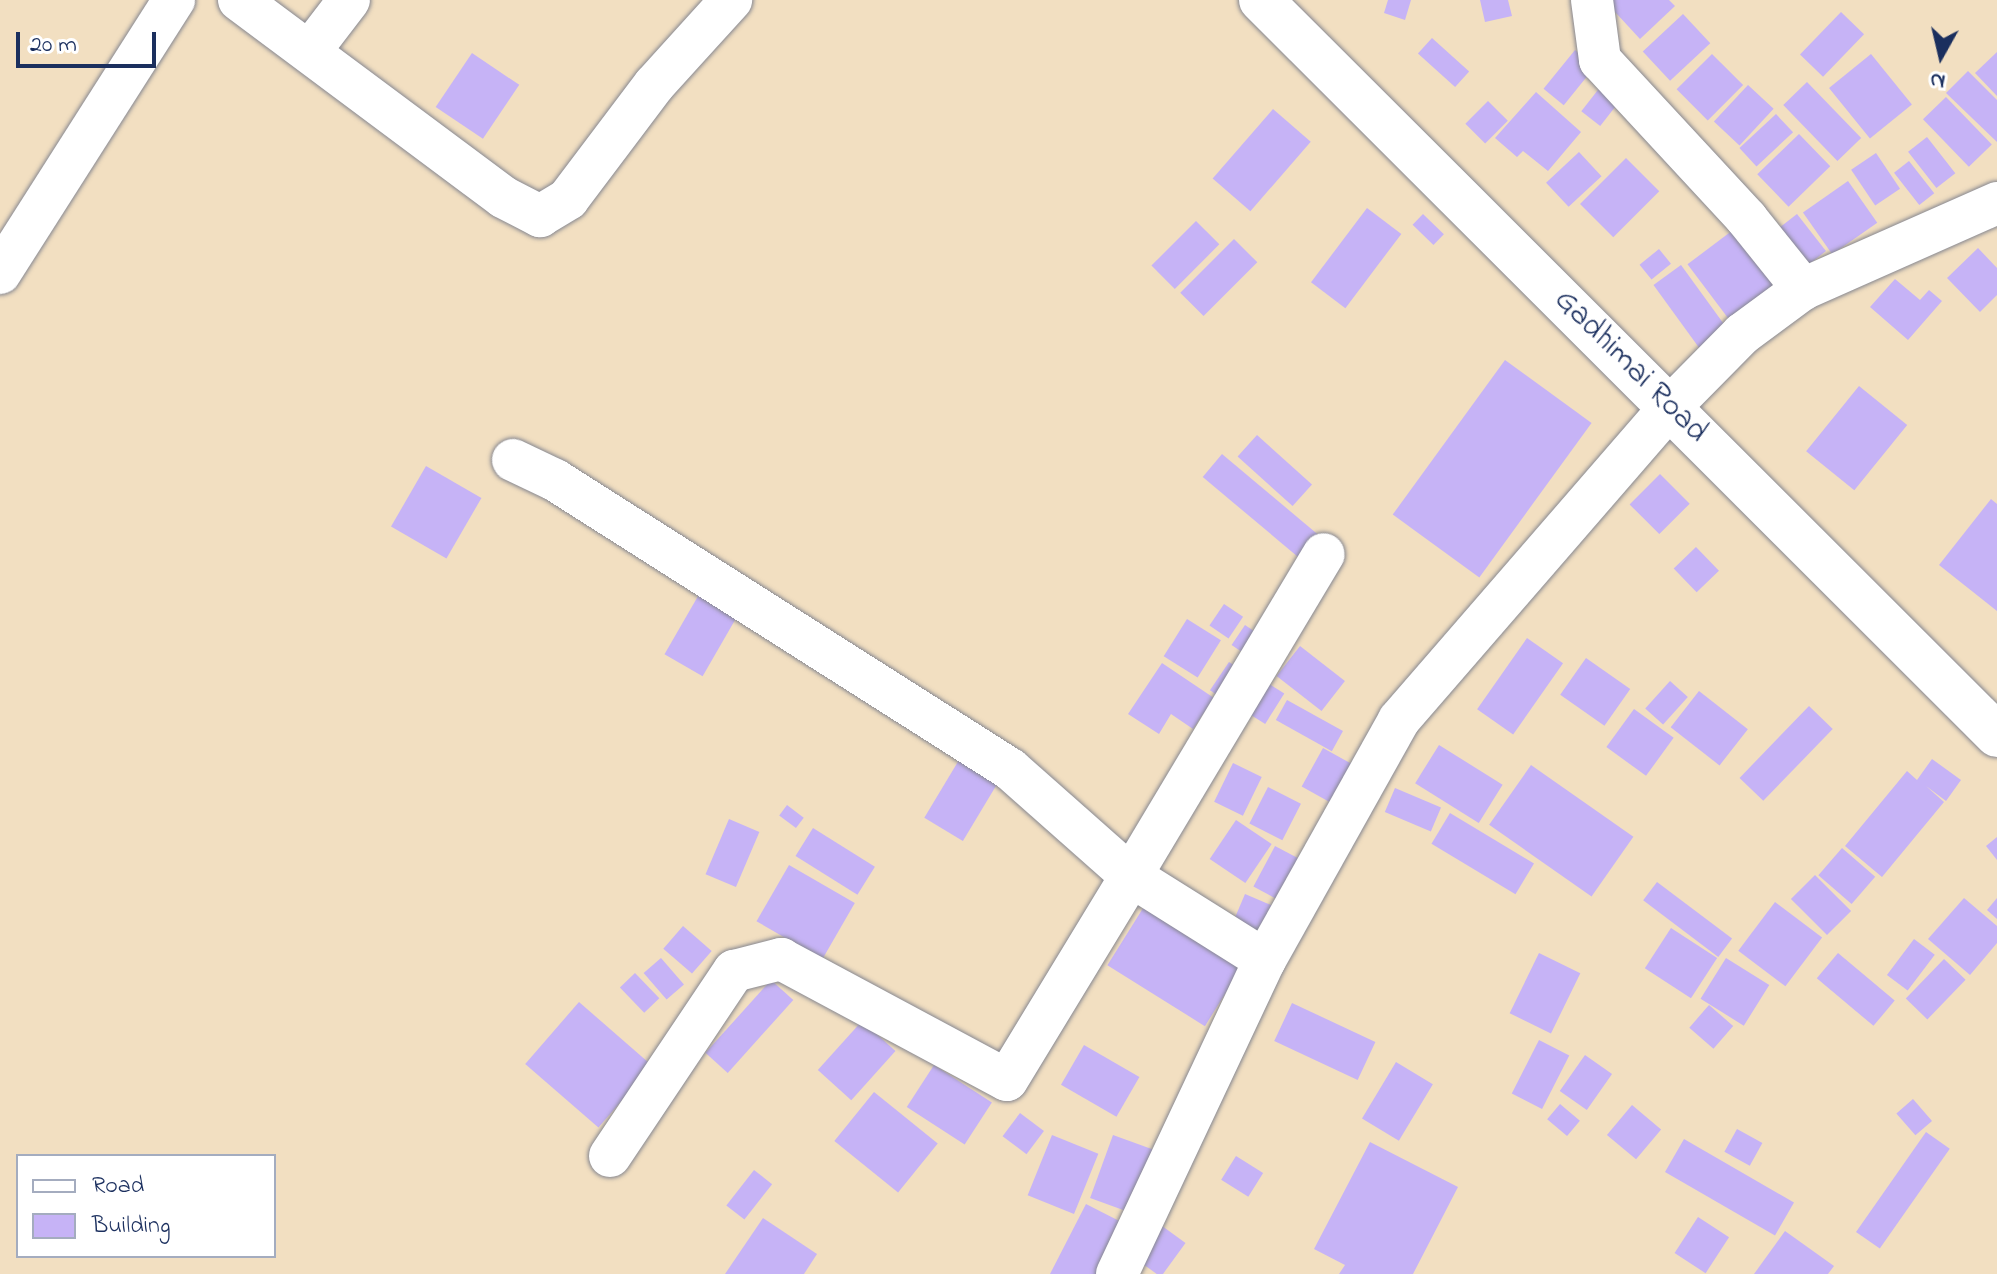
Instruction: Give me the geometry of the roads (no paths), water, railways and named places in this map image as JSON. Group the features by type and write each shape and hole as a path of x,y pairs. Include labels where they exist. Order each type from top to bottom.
{"street":[{"path":"0,273 174,0"},
{"path":"239,0 503,197 540,216 568,199 654,85 731,0"},
{"path":"310,51 349,0"},
{"name":"Gadhimai Road","path":"1261,0 1997,735"},
{"path":"1592,0 1600,60 1747,219 1803,289"},
{"path":"1117,1274 1265,960 1399,720 1670,407 1742,334 1803,289 1997,203"},
{"path":"513,460 555,480 1010,769 1131,876 1265,960"},
{"path":"610,1156 734,971 781,959 1007,1080 1324,554"}]}
